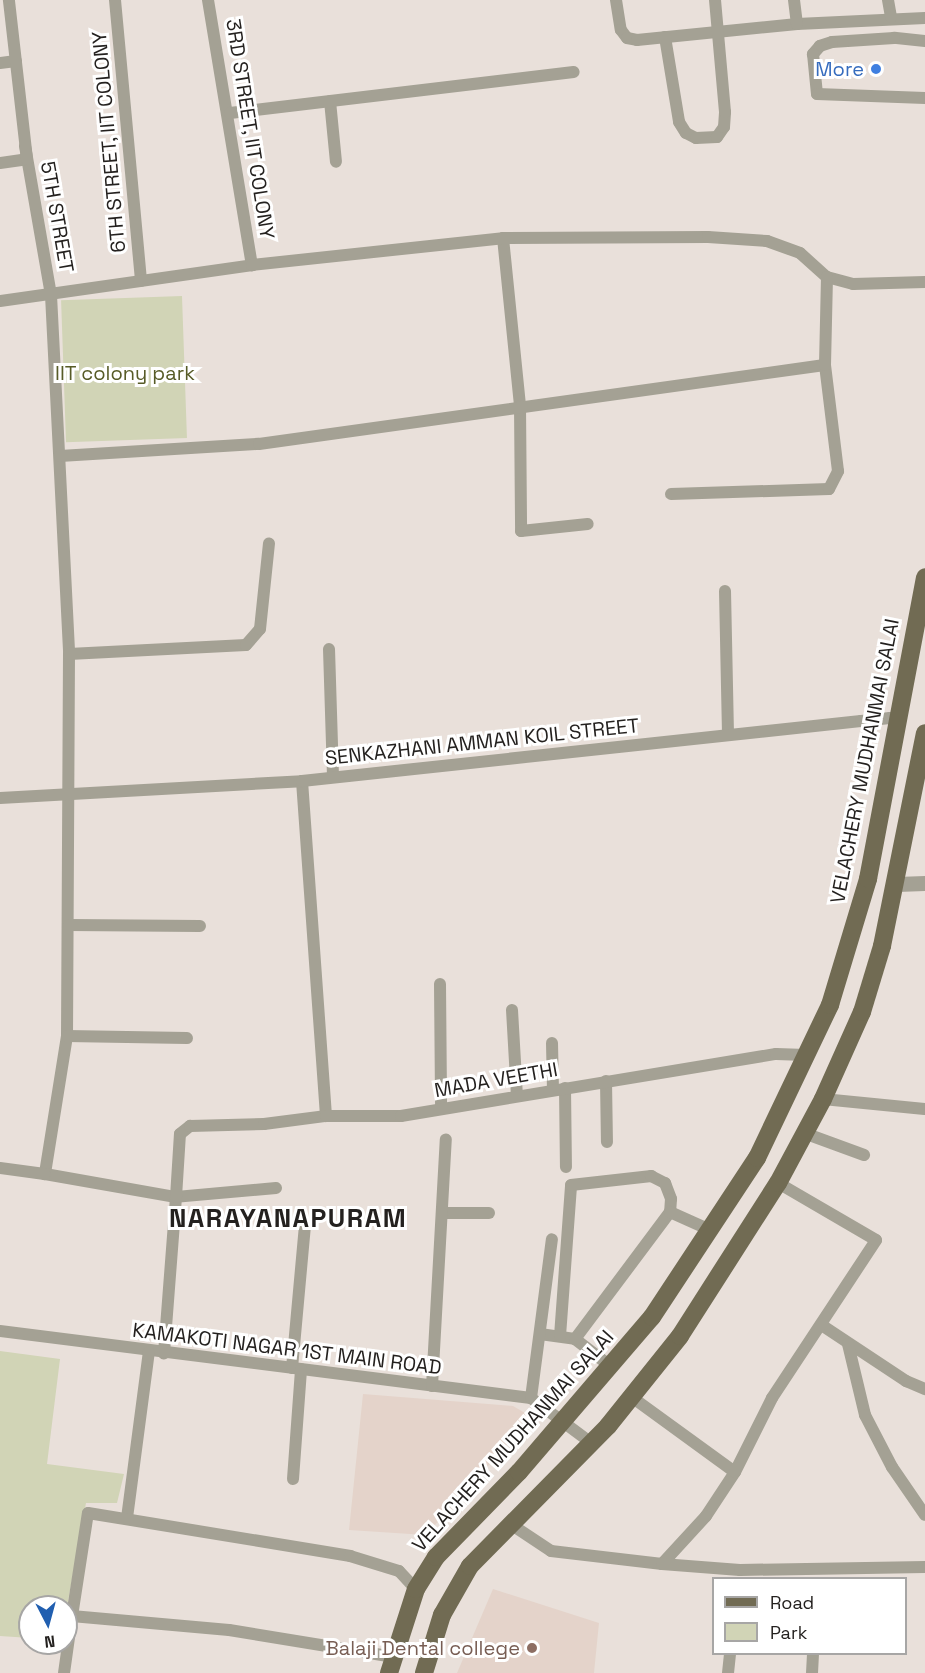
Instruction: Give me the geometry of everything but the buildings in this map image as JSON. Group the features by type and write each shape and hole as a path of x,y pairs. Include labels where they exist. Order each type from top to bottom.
{"main road":[{"name":"VELACHERY MUDHANMAI SALAI","path":"392,1665 416,1589 449,1542 563,1421 652,1317 757,1158 830,1005 868,879 925,577"},
{"path":"424,1673 442,1615 470,1566 633,1398 680,1336 778,1183 823,1099 862,1012 897,884 925,734"}],"street":[{"name":"5TH STREET","path":"9,0 26,146 51,295 69,654 71,796 67,1036 45,1174"},
{"name":"6TH STREET, IIT COLONY","path":"115,0 141,281"},
{"name":"3RD STREET, IIT COLONY","path":"208,0 230,113 252,265"},
{"path":"616,0 621,30 627,38 665,37 891,17 925,18"},
{"path":"665,37 679,122 686,134 696,138 717,137 724,127 725,112 714,0"},
{"path":"794,0 798,24"},
{"path":"888,0 891,17"},
{"path":"925,41 894,38 832,42 820,46 813,54 817,94 925,98"},
{"path":"0,63 16,61"},
{"path":"230,113 574,72"},
{"path":"330,101 336,162"},
{"path":"0,163 27,159 26,146"},
{"path":"0,301 252,265 503,238 708,237 767,241 800,253 828,277 853,284 925,282"},
{"path":"503,238 520,406 521,531 588,524"},
{"path":"671,494 829,489 838,471 825,365 828,277"},
{"path":"60,456 259,444 825,365"},
{"path":"69,654 246,645 260,629 269,543"},
{"path":"724,591 728,735"},
{"path":"329,649 333,777"},
{"name":"SENKAZHANI AMMAN KOIL STREET","path":"0,798 71,796 302,780 890,718 896,721"},
{"path":"302,780 326,1116"},
{"path":"897,884 925,883"},
{"path":"69,925 200,926"},
{"path":"440,984 441,1109"},
{"path":"512,1010 517,1096"},
{"path":"67,1036 187,1038"},
{"path":"552,1043 566,1167"},
{"name":"MADA VEETHI","path":"176,1197 180,1134 190,1126 264,1125 326,1116 401,1116 776,1053 806,1055"},
{"path":"606,1081 608,1142"},
{"path":"823,1099 925,1109"},
{"path":"804,1133 864,1155"},
{"path":"432,1386 446,1139"},
{"path":"0,1167 176,1197 276,1188"},
{"path":"560,1336 571,1185 651,1176 665,1183 672,1199 670,1212 575,1339"},
{"path":"662,1564 706,1516 735,1472 772,1398 823,1326 876,1240 778,1183"},
{"path":"164,1354 176,1197"},
{"path":"670,1212 710,1230"},
{"path":"442,1214 489,1213"},
{"path":"293,1479 296,1368 305,1225"},
{"path":"531,1398 552,1239"},
{"path":"823,1326 848,1344 925,1389"},
{"name":"KAMAKOTI NAGAR 1ST MAIN ROAD","path":"0,1331 148,1352 531,1398 590,1442"},
{"path":"540,1334 575,1339 610,1366"},
{"path":"848,1344 865,1414 892,1467 925,1515"},
{"path":"127,1518 148,1352"},
{"path":"633,1398 735,1472"},
{"path":"75,1595 88,1513 350,1556 399,1571 416,1589"},
{"path":"512,1525 551,1551 662,1564 815,1574 925,1567"},
{"path":"78,1617 229,1630 392,1665"},
{"path":"64,1673 67,1655"},
{"path":"728,1673 730,1655"},
{"path":"812,1673 813,1655"}],"shaded area":[{"path":"363,1394 513,1406 532,1417 426,1535 349,1530"},
{"name":"Balaji Dental college","path":"493,1589 599,1623 594,1673 457,1673"}],"green space":[{"name":"IIT colony park","path":"182,296 187,438 66,442 61,300"},
{"path":"0,1351 60,1359 47,1464 124,1474 117,1503 86,1503 69,1595 18,1595 18,1637 0,1636"}],"place":[{"name":"More","path":"876,69"},
{"name":"Balaji Dental college","path":"532,1648"}],"district":[{"name":"NARAYANAPURAM","path":"288,1219"}]}
